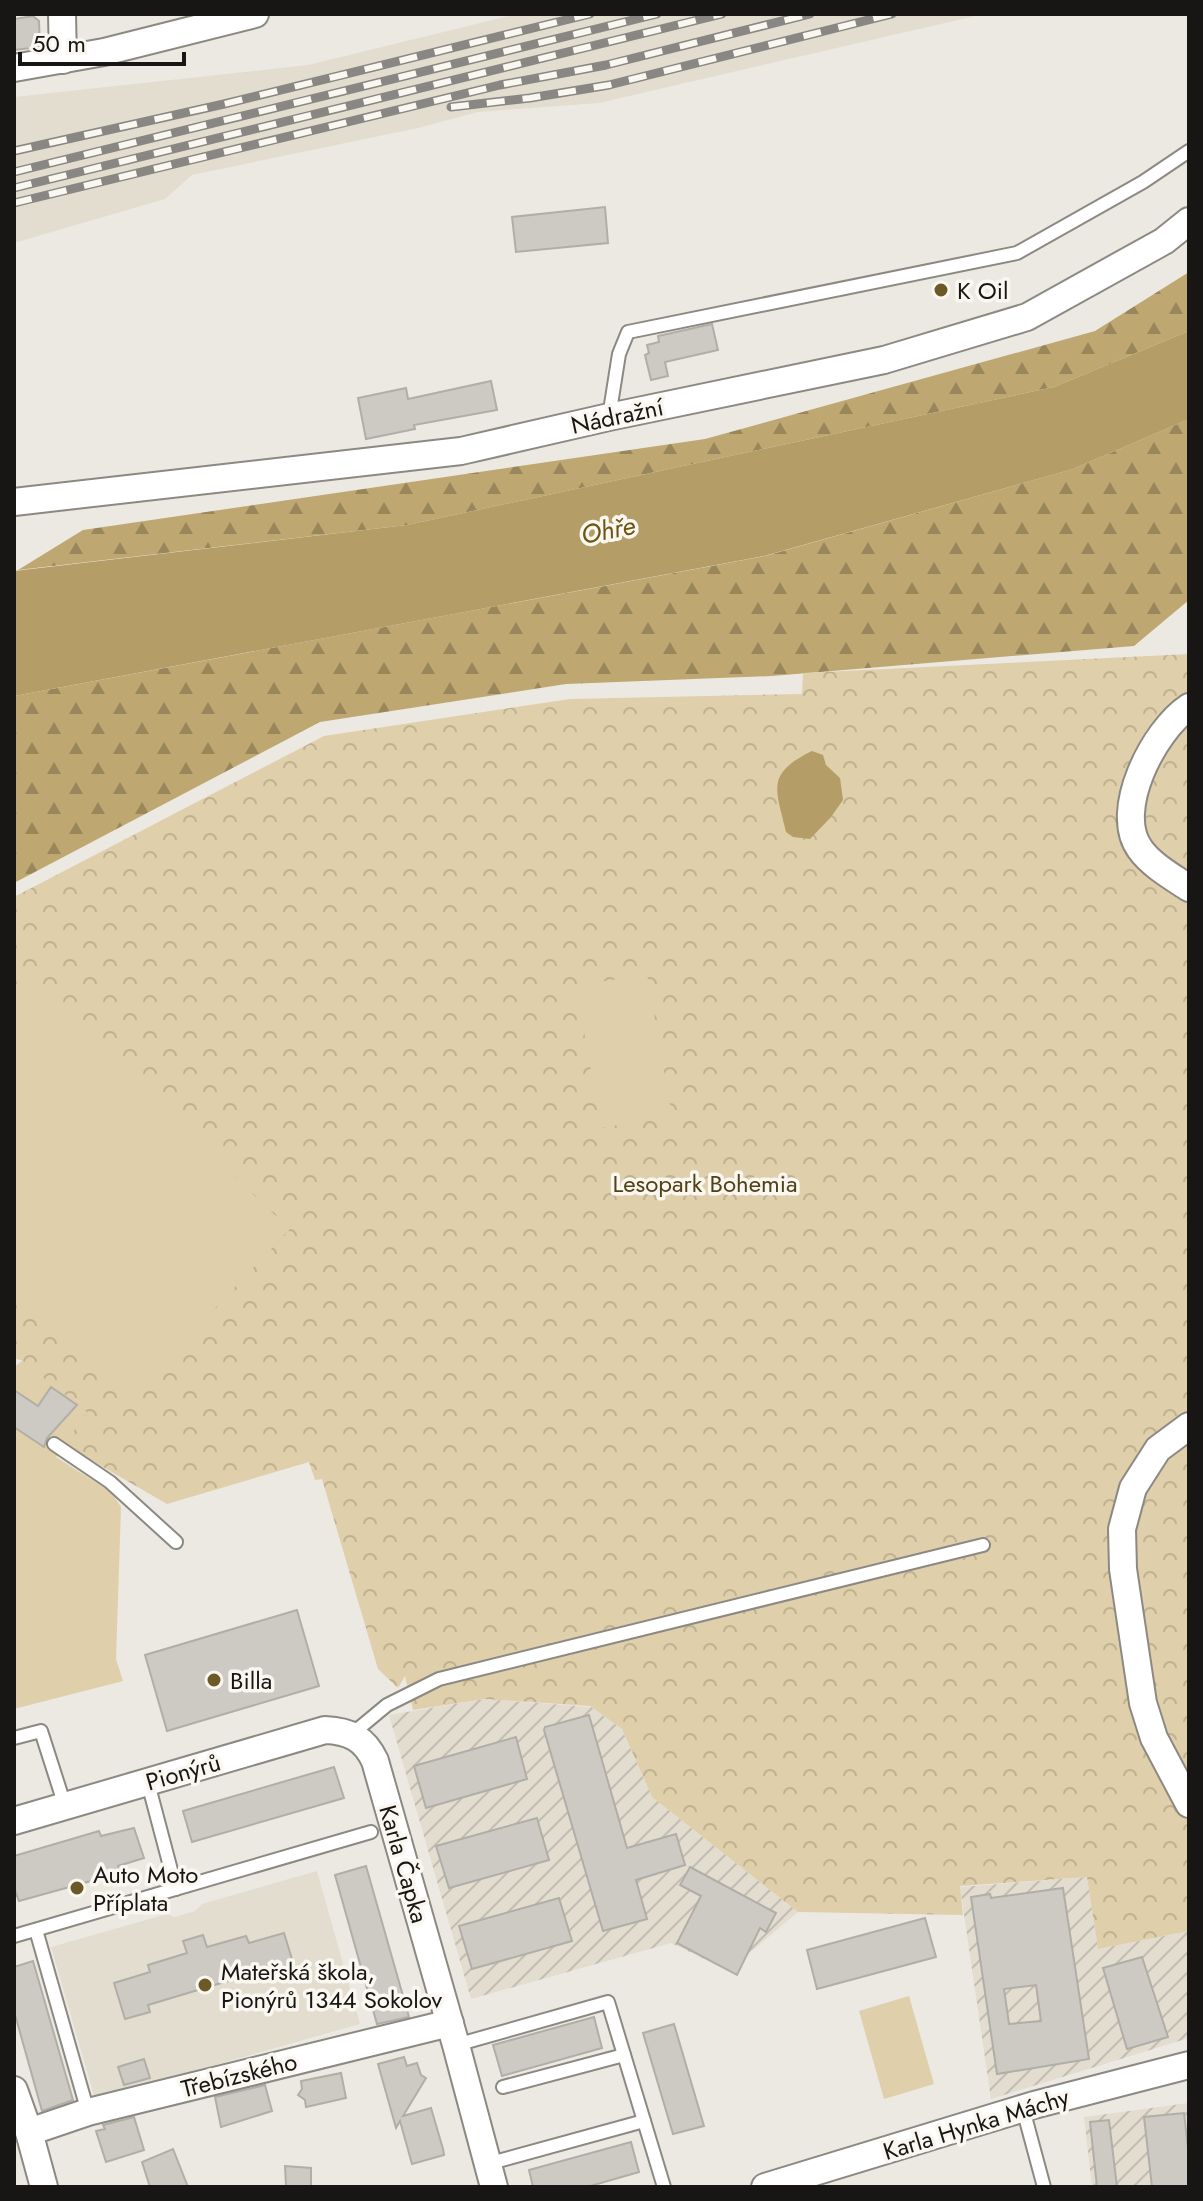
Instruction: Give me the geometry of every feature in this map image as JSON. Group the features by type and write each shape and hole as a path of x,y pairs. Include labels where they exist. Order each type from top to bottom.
{"street":[{"path":"62,14 63,60"},
{"path":"14,68 63,60 255,14"},
{"name":"Nádražní","path":"14,502 461,451 884,360 1027,317 1164,241 1189,221"},
{"path":"1189,707 1181,712 1155,745 1142,768 1132,806 1131,828 1140,850 1189,888"},
{"path":"1189,1426 1158,1449 1133,1488 1122,1529 1123,1569 1143,1703 1154,1738 1189,1804"},
{"name":"Pionýrů","path":"14,1821 325,1730 352,1734"},
{"name":"Karla Čapka","path":"352,1734 368,1746 375,1761 490,2175"},
{"name":"Třebízského","path":"29,2132 88,2112 453,2034"},
{"name":"Karla Hynka Máchy","path":"782,2185 1023,2109 1189,2065"},
{"path":"14,2090 44,2187"}],"lane":[{"path":"609,417 619,354 628,332 1017,253 1143,182 1189,151"},
{"path":"54,1444 110,1482 176,1542"},
{"path":"352,1734 387,1705 439,1679 983,1545"},
{"path":"14,1738 41,1731 65,1806"},
{"path":"148,1783 176,1889"},
{"path":"14,1936 371,1832"},
{"path":"36,1930 88,2112"},
{"path":"453,2034 608,2002 664,2187"},
{"path":"503,2087 624,2055"},
{"path":"1023,2109 1044,2187"},
{"path":"490,2175 644,2121"}],"shaded area":[{"path":"517,14 984,14 599,103 478,112 418,128 192,175 165,199 14,243 14,97 308,65"},
{"path":"485,1699 591,1707 622,1729 652,1797 798,1912 746,1956 737,1975 671,1943 471,1999 389,1715"},
{"name":"Mateřská škola, Pionýrů 1344 Sokolov","path":"317,1871 360,2024 95,2099 51,1947 167,1914 175,1917 195,1911 202,1904"},
{"path":"1087,1877 1098,1949 1189,1931 1189,2038 991,2099 960,1887"},
{"path":"1189,2103 1189,2187 1092,2187 1084,2117"}],"green space":[{"path":"1189,272 1189,331 1054,387 407,525 18,570 83,530 705,439 1095,331"},
{"path":"1189,419 1189,600 1134,646 772,676 566,684 320,722 14,883 14,696 765,556 1073,469"},
{"name":"Lesopark Bohemia","path":"1189,654 1189,1931 1098,1949 1087,1877 960,1886 963,1915 798,1912 652,1797 622,1729 590,1706 485,1699 413,1710 405,1676 398,1688 378,1669 322,1479 315,1480 309,1462 167,1504 65,1445 23,1361 14,1358 14,897 324,736 570,699 802,694 803,673"},
{"path":"647,974 672,1116 601,1128 576,986"},
{"path":"28,983 290,1229 127,1401 14,1294 14,998"},
{"path":"22,1361 87,1412 56,1457 111,1492 121,1507 116,1659 123,1681 14,1709 14,1367"},
{"path":"909,1996 934,2084 884,2099 859,2011"}],"water":[{"name":"Ohře","path":"1189,331 1189,419 1073,469 764,556 14,696 14,571 407,525 1054,387"},
{"path":"812,751 823,755 826,765 840,778 843,800 810,839 793,837 786,832 777,794 778,784 780,775 787,767"}],"building":[{"path":"33,16 39,21 40,47 14,50 14,19"},
{"path":"605,207 608,243 516,252 512,217"},
{"path":"712,324 718,350 665,362 668,376 651,380 645,355 649,353 647,345 659,342 658,336"},
{"path":"491,381 497,410 414,425 415,429 366,439 358,398 406,388 408,399"},
{"path":"51,1387 77,1405 47,1438 44,1447 14,1427 14,1390 38,1406"},
{"path":"297,1610 319,1686 167,1731 145,1655"},
{"path":"589,1715 627,1848 676,1834 685,1865 636,1880 647,1919 603,1931 544,1730 545,1727"},
{"path":"516,1737 527,1779 426,1808 414,1766"},
{"path":"334,1767 344,1798 192,1842 183,1811"},
{"path":"537,1818 549,1860 449,1888 436,1846"},
{"path":"134,1828 144,1858 118,1866 120,1873 19,1901 14,1888 14,1856 99,1831 101,1836"},
{"path":"366,1866 409,2017 377,2024 335,1875"},
{"path":"690,1867 776,1913 766,1932 760,1928 737,1975 677,1943 701,1896 680,1885"},
{"path":"1063,1888 1089,2059 997,2074 971,1897 990,1894 991,1898","holes":["1036,1985 1041,2021 1009,2024 1004,1989"]},
{"path":"559,1898 572,1941 472,1969 459,1926"},
{"path":"925,1918 936,1957 817,1989 807,1950"},
{"path":"284,1933 295,1969 270,1976 268,1969 148,2005 150,2012 125,2019 114,1983 150,1972 148,1965 187,1953 183,1941 203,1935 207,1947 246,1936 249,1943"},
{"path":"1142,1957 1168,2037 1127,2049 1103,1968"},
{"path":"33,1961 73,2100 42,2111 14,2011 14,1967"},
{"path":"594,2017 602,2048 502,2076 493,2045"},
{"path":"674,2024 704,2126 673,2134 643,2033"},
{"path":"404,2057 407,2066 417,2063 421,2075 426,2078 403,2116 431,2108 444,2155 412,2164 400,2121 396,2128 378,2064"},
{"path":"144,2059 150,2078 124,2085 118,2067"},
{"path":"341,2073 346,2098 306,2107 305,2100 298,2095 302,2089 301,2081"},
{"path":"265,2085 272,2111 221,2127 215,2097"},
{"path":"1184,2113 1189,2187 1152,2187 1144,2117"},
{"path":"134,2117 144,2150 106,2162 96,2131 105,2129 103,2125"},
{"path":"1109,2120 1117,2187 1097,2187 1090,2122"},
{"path":"631,2142 639,2172 587,2187 533,2187 529,2170"},
{"path":"173,2149 188,2187 150,2187 142,2162"},
{"path":"285,2166 311,2168 311,2186 286,2186"}],"railway":[{"path":"14,151 224,104 590,14"},
{"path":"14,172 657,14"},
{"path":"14,188 722,14"},
{"path":"14,203 500,85 606,65 810,14"},
{"path":"451,107 609,85 892,14"}],"place":[{"name":"K Oil","path":"941,290"},
{"name":"Billa","path":"214,1680"},
{"name":"Auto Moto Příplata","path":"77,1888"},
{"name":"Mateřská škola, Pionýrů 1344 Sokolov","path":"205,1985"}]}
